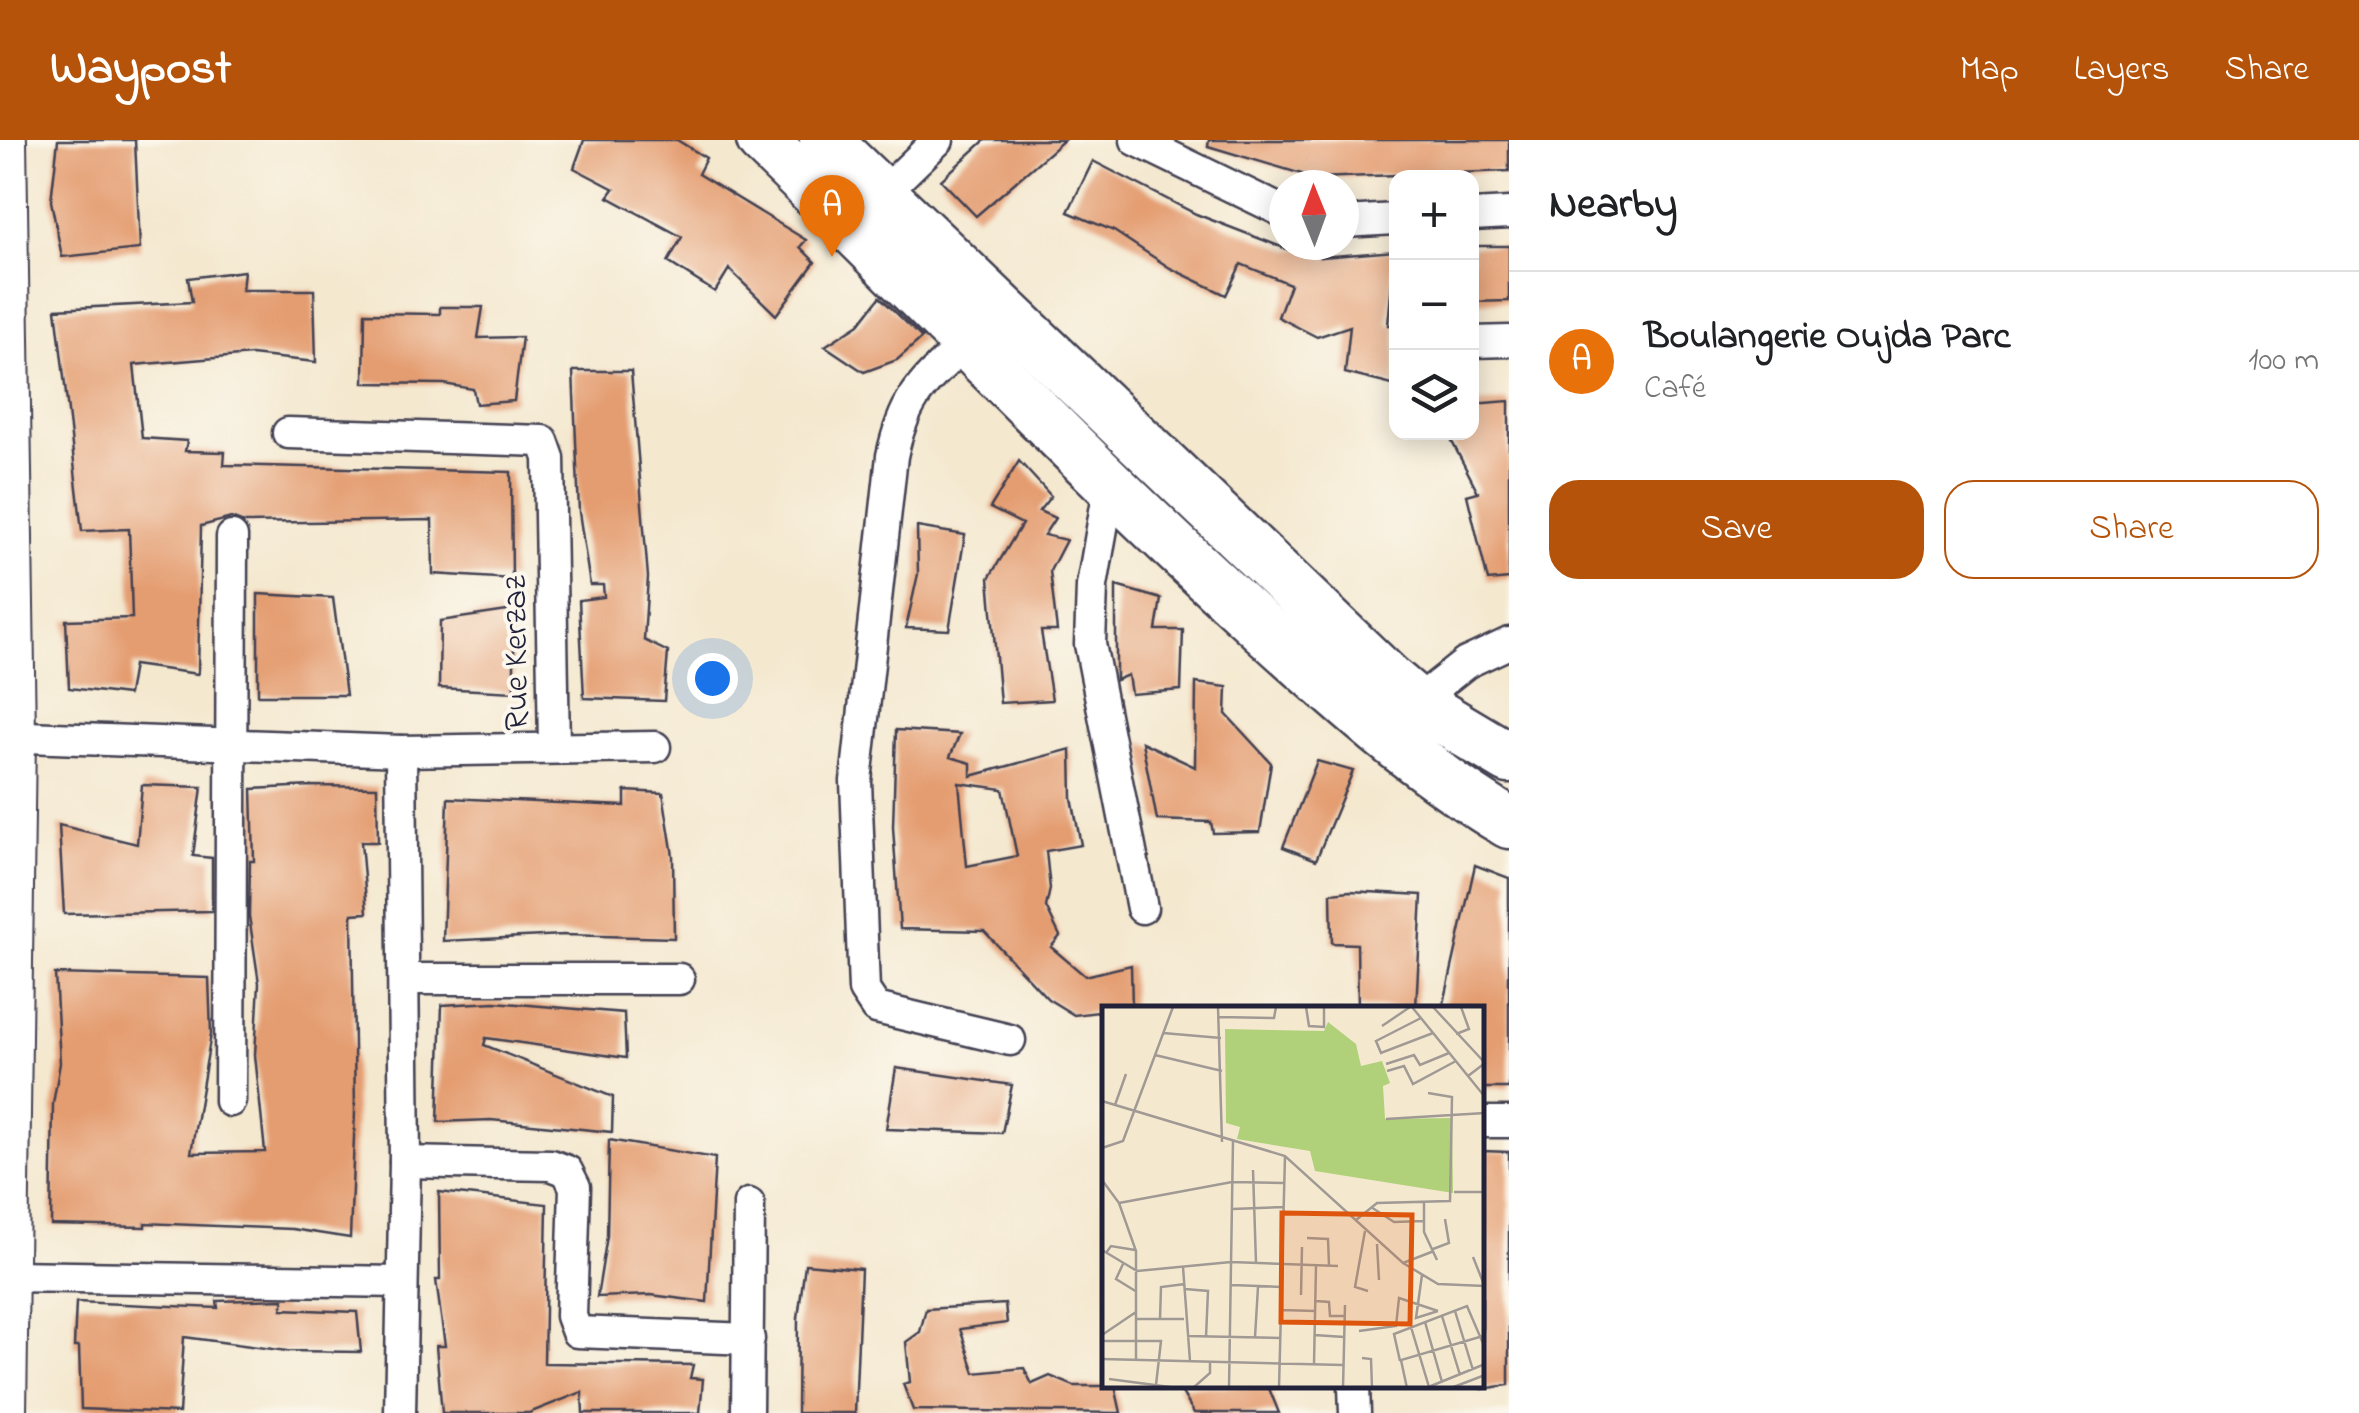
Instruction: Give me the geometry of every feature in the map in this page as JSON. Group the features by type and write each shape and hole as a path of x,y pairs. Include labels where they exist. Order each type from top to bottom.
{"main road":[{"path":"762,140 866,210 1398,718 1448,786 1509,823"},
{"path":"825,140 866,210 967,342 1110,488 1398,718 1509,758"}],"street":[{"path":"7,140 7,1413"},
{"path":"866,210 938,140"},
{"path":"1136,140 1269,205"},
{"path":"1479,215 1509,213"},
{"path":"1359,221 1389,219"},
{"path":"1479,342 1509,340"},
{"path":"967,342 914,394 899,423 892,456 856,782 864,990 876,1008 1010,1040"},
{"name":"Rue Kerzaz","path":"8,736 401,751 554,747 549,458 543,441 288,433"},
{"path":"1110,488 1092,586 1090,644 1142,908"},
{"path":"230,1101 232,537"},
{"path":"1398,718 1466,663 1509,643"},
{"path":"554,747 655,747"},
{"path":"400,1413 405,1162 401,751"},
{"path":"405,979 679,980"},
{"path":"405,1162 551,1165 567,1171 575,1187 572,1316 577,1332 749,1339"},
{"path":"748,1204 748,1413"},
{"path":"9,1276 402,1282"},
{"path":"1354,1388 1355,1413"}],"building":[{"path":"58,140 135,140 140,249 62,257 51,201"},
{"path":"584,140 677,140 706,158 698,174 806,240 800,247 815,262 776,315 729,269 715,292 668,262 682,237 608,197 614,189 574,168"},
{"path":"985,140 1064,140 976,216 941,180"},
{"path":"1209,140 1509,140 1509,171 1389,170 1389,175 1359,176 1359,170 1288,170 1208,146"},
{"path":"1093,161 1196,214 1269,242 1269,260 1359,260 1359,254 1389,251 1389,384 1345,373 1350,326 1317,337 1278,317 1290,284 1241,264 1226,295 1170,268 1114,231 1068,212"},
{"path":"1479,246 1509,246 1509,301 1479,302"},
{"path":"244,271 242,290 314,290 316,362 251,355 134,365 142,438 187,441 185,451 225,452 224,465 511,472 512,579 433,574 432,520 244,523 231,518 201,526 198,674 133,665 128,695 69,688 66,620 132,618 129,529 82,531 56,309 192,302 188,278"},
{"path":"880,297 922,338 897,360 864,372 825,346 859,324"},
{"path":"440,307 483,307 478,338 522,337 514,401 476,404 473,389 444,384 364,383 365,313 440,314"},
{"path":"573,371 631,371 648,577 644,640 668,652 664,701 584,698 579,600 604,597 603,585 590,585 579,512"},
{"path":"1509,401 1509,579 1488,581 1467,495 1478,492 1451,440 1479,440 1479,403"},
{"path":"1019,461 1051,496 1039,511 1055,518 1044,535 1066,540 1050,571 1057,631 1041,631 1052,700 1000,703 989,578 1022,524 990,508"},
{"path":"917,527 965,535 949,630 906,628 918,574"},
{"path":"1116,586 1161,599 1156,630 1183,630 1181,690 1131,694 1128,675 1116,680"},
{"path":"258,594 333,598 346,695 258,695"},
{"path":"514,610 514,692 439,688 440,621"},
{"path":"1196,683 1227,687 1226,714 1271,763 1260,832 1213,833 1211,822 1157,820 1142,742 1195,767"},
{"path":"896,730 960,734 950,757 971,763 971,776 1071,749 1072,798 1081,845 1046,851 1050,889 1046,907 1060,936 1051,947 1085,976 1131,965 1132,1006 1102,1006 1102,1012 1074,1015 1048,999 984,931 900,929 893,827","holes":["959,783 1003,789 1017,856 967,866"]},
{"path":"1317,761 1353,771 1316,860 1283,847"},
{"path":"142,785 202,787 193,856 212,858 212,911 64,914 59,825 137,844"},
{"path":"377,787 378,842 361,842 367,913 352,914 355,1111 350,1238 292,1229 145,1223 145,1227 51,1225 53,1104 60,1063 55,974 209,978 211,1034 191,1153 265,1152 255,1055 259,983 249,916 250,861 254,861 252,789"},
{"path":"625,791 663,793 673,856 674,938 564,935 443,941 448,798 625,806"},
{"path":"1475,865 1509,878 1509,1088 1484,1088 1484,1006 1443,1006"},
{"path":"1331,893 1422,895 1416,1006 1358,1006 1357,944 1332,943"},
{"path":"495,1002 624,1013 626,1058 486,1038 484,1045 613,1097 612,1132 491,1120 438,1122 442,1005"},
{"path":"896,1068 1012,1085 1002,1133 886,1129"},
{"path":"609,1140 715,1158 707,1302 651,1295 597,1297 607,1236"},
{"path":"1484,1151 1509,1152 1509,1385 1482,1389"},
{"path":"439,1192 547,1204 544,1363 693,1365 690,1378 703,1379 700,1413 583,1413 582,1392 529,1413 442,1413 436,1346 445,1346 436,1280 440,1280"},
{"path":"805,1264 861,1269 855,1413 797,1413 798,1318"},
{"path":"284,1299 282,1309 357,1312 361,1352 287,1351 184,1337 179,1413 81,1409 79,1347 74,1347 76,1302 218,1308 217,1301"},
{"path":"1005,1304 1007,1323 960,1329 975,1373 1024,1368 1032,1384 1050,1376 1074,1386 1115,1388 1121,1413 913,1410 903,1384 910,1382 906,1342 920,1332 926,1309"},
{"path":"1179,1388 1269,1388 1279,1413 1194,1413"}],"place":[{"name":"Boulangerie Oujda Parc","path":"832,257"}]}
